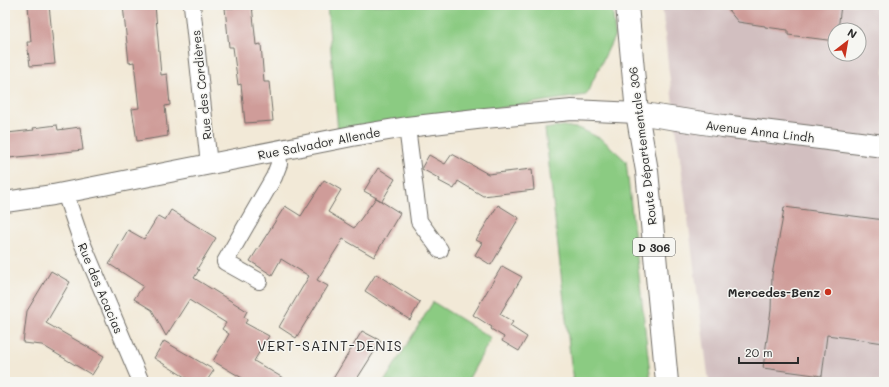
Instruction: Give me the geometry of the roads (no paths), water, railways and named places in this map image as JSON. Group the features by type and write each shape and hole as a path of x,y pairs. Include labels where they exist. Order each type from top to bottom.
{"main road":[{"name":"Route Départementale 306","path":"627,5 636,114 647,171 667,382"},
{"name":"Avenue Anna Lindh","path":"636,114 884,146"}],"street":[{"name":"Rue des Cordières","path":"192,5 209,164"},
{"name":"Rue Salvador Allende","path":"5,202 65,193 352,136 407,127 572,110 636,114"},
{"path":"407,127 419,221 440,250"},
{"path":"259,281 225,262 274,176 279,164 278,151"},
{"name":"Rue des Acacias","path":"65,193 81,240 141,382"}],"place":[{"name":"Mercedes-Benz","path":"828,292"}],"district":[{"name":"VERT-SAINT-DENIS","path":"330,345"}]}
